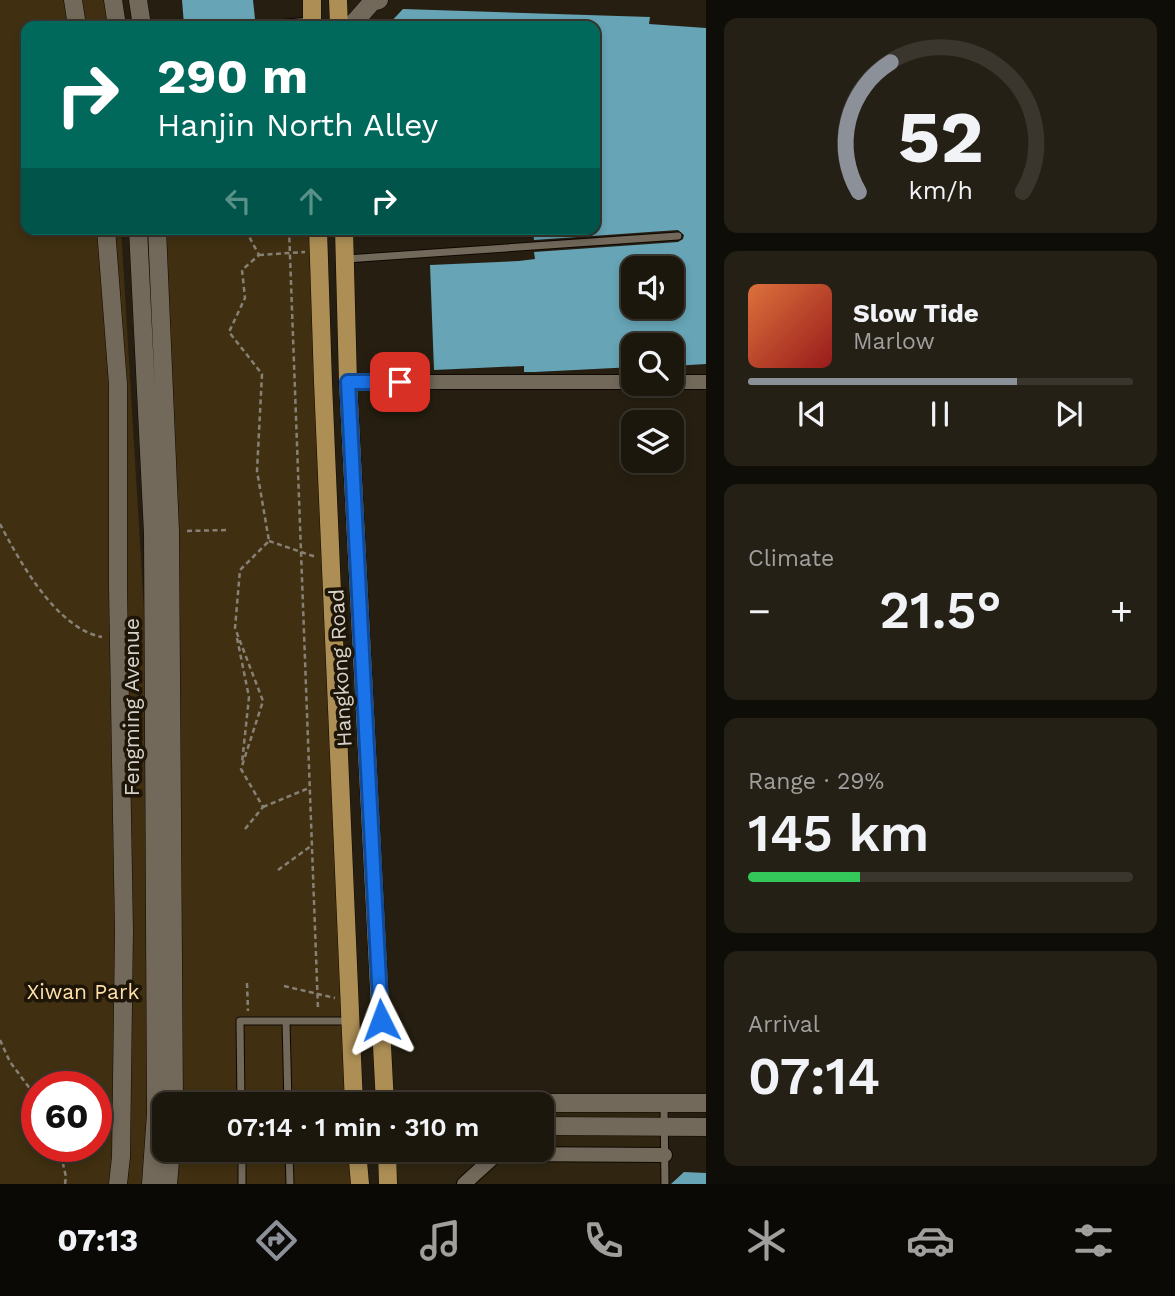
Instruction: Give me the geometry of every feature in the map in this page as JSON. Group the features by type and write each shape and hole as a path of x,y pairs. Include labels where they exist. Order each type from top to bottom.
{"main road":[{"path":"73,0 76,21"},
{"path":"113,0 116,21"},
{"path":"138,0 141,21"},
{"path":"312,0 312,21"},
{"path":"338,0 339,21"},
{"path":"355,21 372,2 379,0"},
{"path":"106,235 118,384 124,943 121,1157 118,1184"},
{"name":"Fengming Avenue","path":"138,235 153,533 156,1114 151,1184"},
{"name":"Fengming Avenue","path":"157,235 170,531 174,1092"},
{"name":"Hangkong Road","path":"318,235 354,1092"},
{"name":"Hangkong Road","path":"344,235 348,382 384,1092"},
{"path":"554,1103 706,1103"},
{"path":"554,1126 706,1127"},
{"path":"168,1184 170,1162"},
{"path":"359,1162 360,1184"},
{"path":"387,1162 388,1184"}],"street":[{"path":"348,382 621,382"},
{"path":"684,382 706,382"},
{"path":"464,1184 497,1154 665,1155"}],"lane":[{"path":"345,259 678,236"},
{"path":"241,1092 240,1021 351,1021"},
{"path":"286,1021 288,1092"},
{"path":"664,1102 665,1184"},
{"path":"242,1162 242,1184"},
{"path":"289,1162 289,1184"}],"path":[{"path":"249,235 259,255"},
{"path":"289,235 318,1021"},
{"path":"270,541 257,471 262,374 229,332 245,298 242,270 259,255 319,251"},
{"path":"0,524 15,552 53,608 93,636 119,641"},
{"path":"170,531 226,530"},
{"path":"270,541 330,562"},
{"path":"263,807 241,769 249,697 235,628 240,570 270,541"},
{"path":"235,628 263,701 241,769"},
{"path":"245,829 263,807 309,788"},
{"path":"278,870 311,846"},
{"path":"247,983 249,1021"},
{"path":"284,986 350,1001"},
{"path":"0,1040 10,1062 21,1077"},
{"path":"63,1162 65,1184"}],"shaded area":[{"path":"664,1102 665,1184 388,1184 387,1162 554,1162 554,1104"}],"green space":[{"name":"Xiwan Park","path":"0,0 105,0 107,21 21,21 21,235 121,235 173,1089 157,235 320,235 354,1092 152,1092 152,1162 358,1162 360,1184 0,1184"}],"building":[{"path":"182,0 253,0 255,19 184,21"},
{"path":"403,9 650,17 649,24 706,28 706,364 684,365 684,333 621,333 621,368 535,372 524,372 524,366 434,370 430,265 519,261 535,259 534,252 678,242 684,235 678,230 534,240 534,235 600,235 600,21 392,21"},
{"path":"684,1172 706,1173 706,1184 671,1184"}],"route":[{"path":"381,1020 348,382 400,382"}]}
